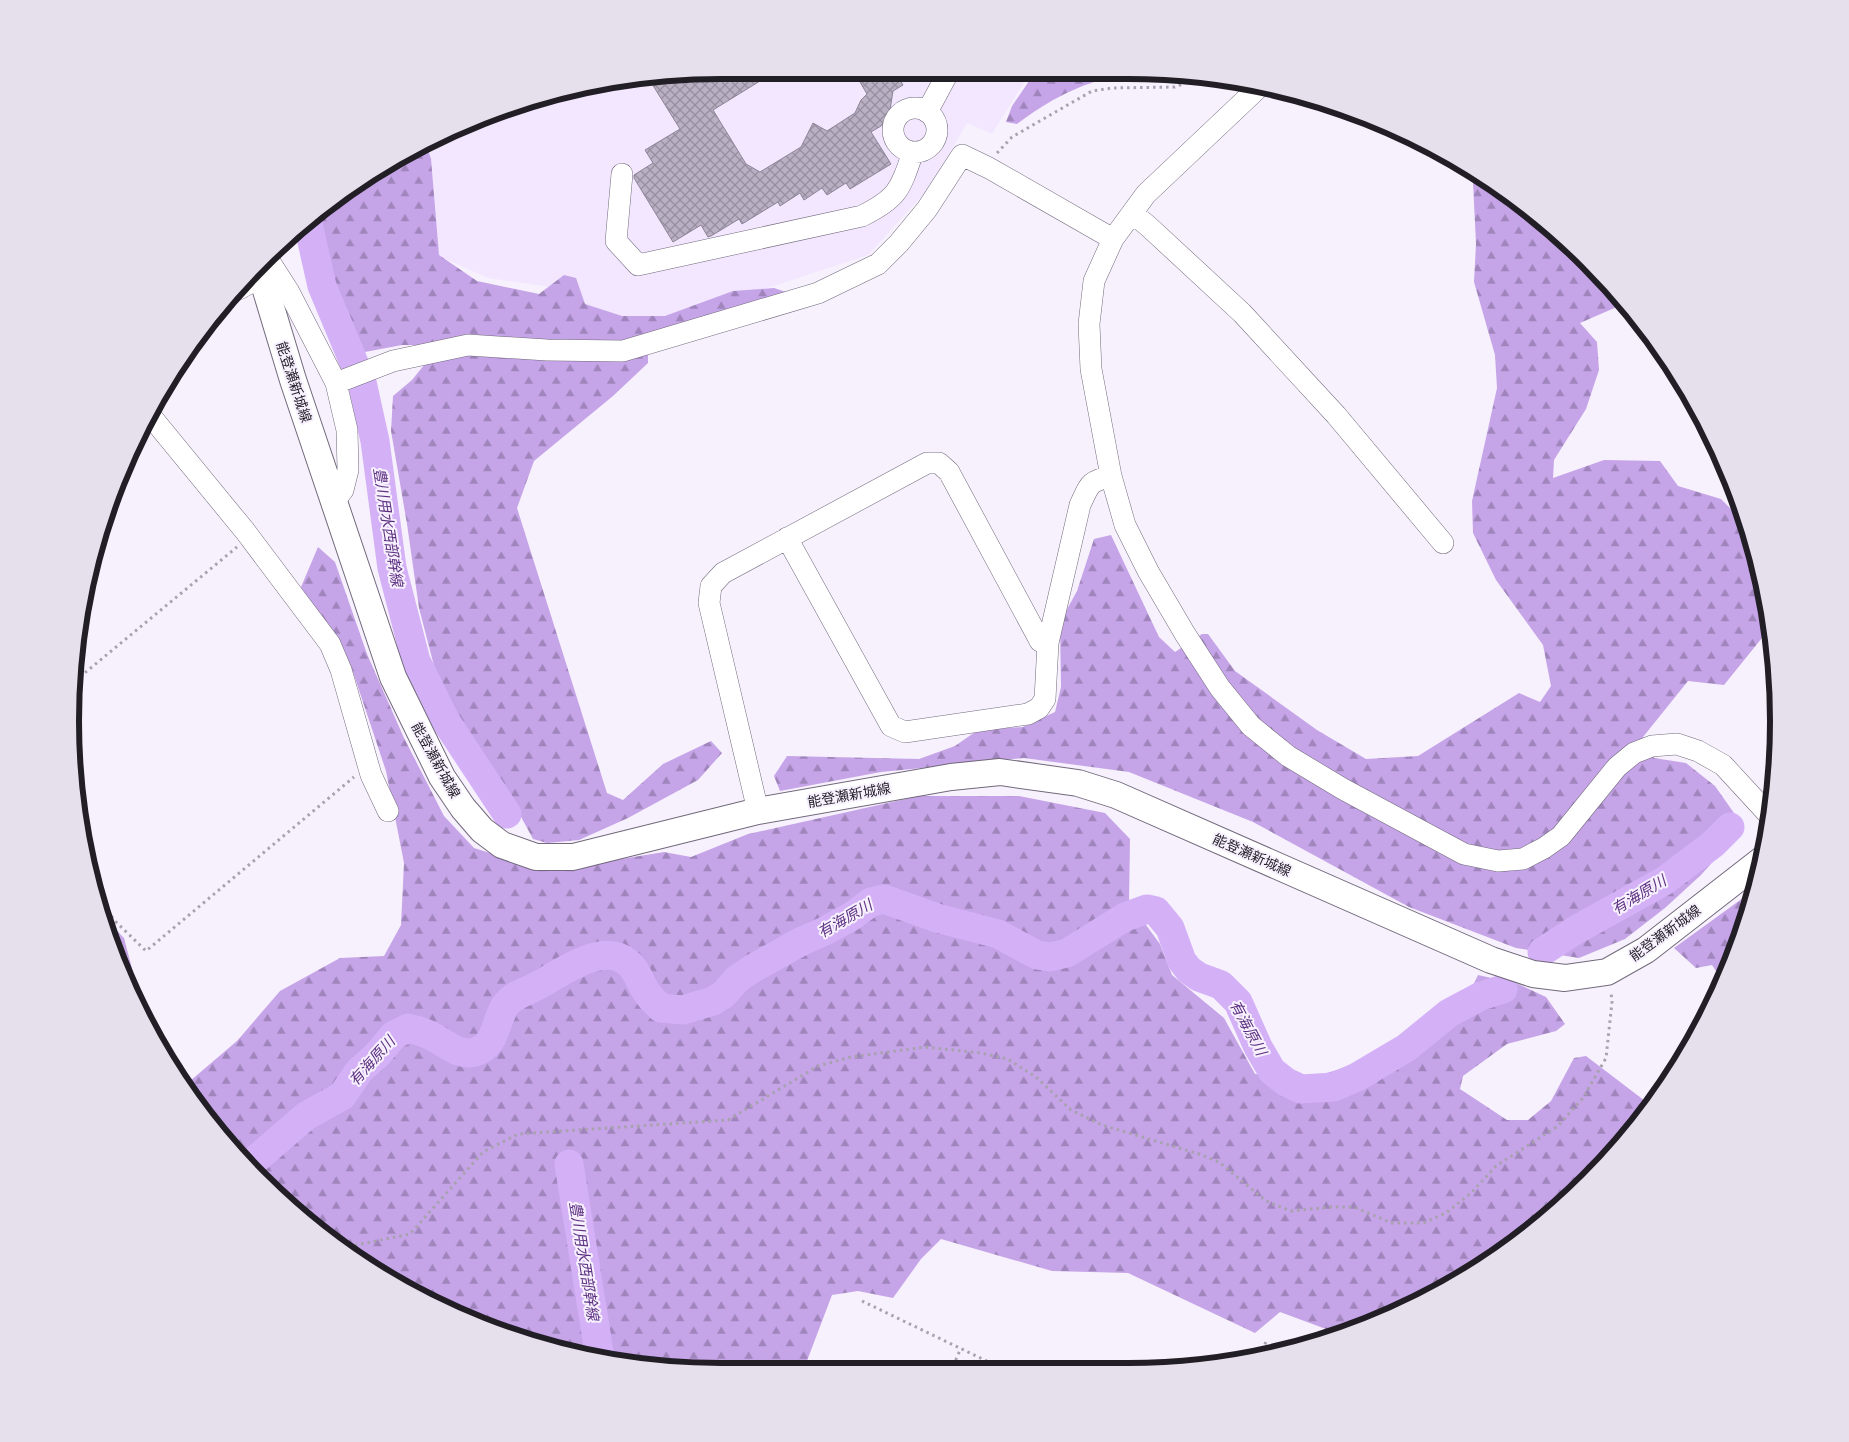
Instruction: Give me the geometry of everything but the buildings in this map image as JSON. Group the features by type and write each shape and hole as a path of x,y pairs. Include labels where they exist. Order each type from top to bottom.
{"main road":[{"name":"能登瀬新城線","path":"258,276 393,677 442,777 463,808 482,830 502,845 536,857 573,856 758,811 950,777 1000,772 1078,783 1116,795 1491,960 1533,974 1565,978 1607,972 1646,950 1753,867"}],"street":[{"path":"927,112 945,79"},
{"path":"1254,91 1146,194 1113,239 1094,281 1089,324 1092,369 1111,476 1126,525 1148,571 1185,634 1220,688 1251,726 1288,756 1343,789 1464,854 1498,861 1523,859 1544,848 1562,836 1617,767 1634,753 1652,746 1678,744 1698,751 1723,765 1764,810"},
{"path":"907,109 921,109 927,112 936,123 937,130 934,143 928,148 913,152 899,146 895,140 893,125 896,118 907,109"},
{"path":"934,143 989,168 1113,239"},
{"path":"622,174 616,241 638,265 862,216 882,206 898,191 913,152"},
{"path":"340,381 393,361 468,345 547,350 623,351 818,293 878,264 899,243 926,209 962,156"},
{"path":"1132,213 1242,313 1336,415 1443,543"},
{"path":"260,274 289,292 340,381 347,430 348,470 343,490 334,502"},
{"path":"154,420 330,644 341,670 369,767 388,811"},
{"path":"758,811 710,603 711,586 723,573 927,463 940,463 948,472 1040,641 1048,643"},
{"path":"787,538 891,726 905,732 1028,714 1039,708 1045,699 1048,643 1080,505 1089,486 1095,480 1111,476"}],"path":[{"path":"989,168 997,153 1012,136 1092,92 1112,88 1175,87 1188,82"},
{"path":"80,676 248,537"},
{"path":"109,914 146,951 361,771 369,767"},
{"path":"351,1246 410,1234 483,1152 518,1134 728,1120 818,1066 851,1057 925,1047 981,1052 1008,1060 1036,1077 1071,1110 1102,1125 1199,1154 1219,1162 1266,1202 1291,1211 1354,1207 1392,1223 1423,1223 1446,1213 1471,1193 1496,1166 1558,1126 1583,1098 1606,1058 1612,1002 1607,972"},
{"path":"862,1301 991,1363"},
{"path":"1263,1349 1267,1340"},
{"path":"954,1363 961,1348"}],"shaded area":[{"path":"1026,79 992,134 967,123 930,187 868,255 652,326 592,313 565,289 488,278 432,253 421,154 475,128 555,101 637,84 679,80"}],"green space":[{"path":"1031,79 1103,79 1058,97 1017,124 1006,122 1012,106"},
{"path":"428,150 431,159 439,255 477,281 539,294 564,275 576,278 585,304 622,316 665,316 733,291 774,288 792,294 648,340 648,363 613,396 534,461 517,508 607,793 623,800 663,764 711,741 722,753 698,780 628,818 579,840 547,843 533,839 513,802 440,689 419,608 391,431 393,396 412,380 429,359 422,345 402,345 365,352 350,335 321,245 318,221 364,187"},
{"path":"1472,179 1519,211 1551,238 1582,267 1618,306 1580,323 1597,342 1599,370 1586,409 1554,460 1553,478 1604,460 1660,461 1678,486 1721,499 1735,513 1748,555 1765,635 1724,685 1688,681 1643,737 1654,758 1686,763 1715,786 1734,813 1736,836 1701,875 1665,908 1625,939 1579,958 1516,948 1409,907 1253,822 1129,772 1024,758 881,772 780,791 774,776 787,756 919,759 955,746 978,730 1023,727 1055,712 1061,687 1060,622 1077,591 1094,539 1111,535 1159,637 1175,652 1202,634 1208,634 1235,671 1317,730 1366,759 1418,756 1519,693 1540,702 1551,686 1543,645 1496,580 1473,533 1472,501 1497,388 1495,355 1474,282 1476,244"},
{"path":"318,547 335,562 367,654 404,738 444,816 474,848 548,871 664,852 691,857 748,834 919,796 1019,796 1105,813 1130,839 1129,902 1160,944 1172,975 1224,1018 1255,1074 1306,1079 1371,1060 1425,1033 1463,1006 1478,975 1518,984 1546,997 1565,1024 1556,1031 1507,1044 1463,1076 1460,1089 1507,1120 1528,1120 1551,1101 1574,1058 1586,1056 1646,1101 1611,1144 1582,1175 1519,1231 1485,1255 1412,1297 1374,1314 1329,1330 1280,1312 1255,1333 1128,1273 1052,1271 941,1239 921,1259 893,1298 858,1291 832,1295 806,1363 679,1362 637,1358 555,1341 475,1314 437,1297 400,1277 330,1231 267,1175 211,1112 189,1081 237,1041 280,991 340,958 384,956 401,925 404,863 386,771 351,666 301,587"},
{"path":"1745,896 1736,927 1718,974 1712,965 1696,968 1674,948"},
{"path":"113,927 124,938 135,980 128,967"}],"waterway":[{"name":"豊川用水西部幹線","path":"309,229 322,286 362,382 375,441 392,568 416,661 445,720 507,814"},
{"name":"有海原川","path":"1542,952 1574,931 1664,881 1713,844 1730,827"},
{"name":"有海原川","path":"254,1161 306,1116 342,1096 359,1071 377,1055 394,1035 408,1028 433,1037 456,1050 468,1053 475,1052 487,1045 505,1006 511,999 581,962 606,955 617,957 631,965 649,996 661,1008 683,1010 713,1001 724,994 737,979 752,969 852,916 871,902 884,899 937,918 998,934 1037,955 1050,957 1067,953 1125,917 1147,909 1156,911 1170,928 1182,961 1189,970 1199,977 1221,985 1238,1002 1258,1047 1272,1071 1286,1082 1301,1089 1334,1087 1357,1077 1406,1048 1449,1013 1481,996 1503,989"},
{"name":"豊川用水西部幹線","path":"569,1164 599,1352"}]}
